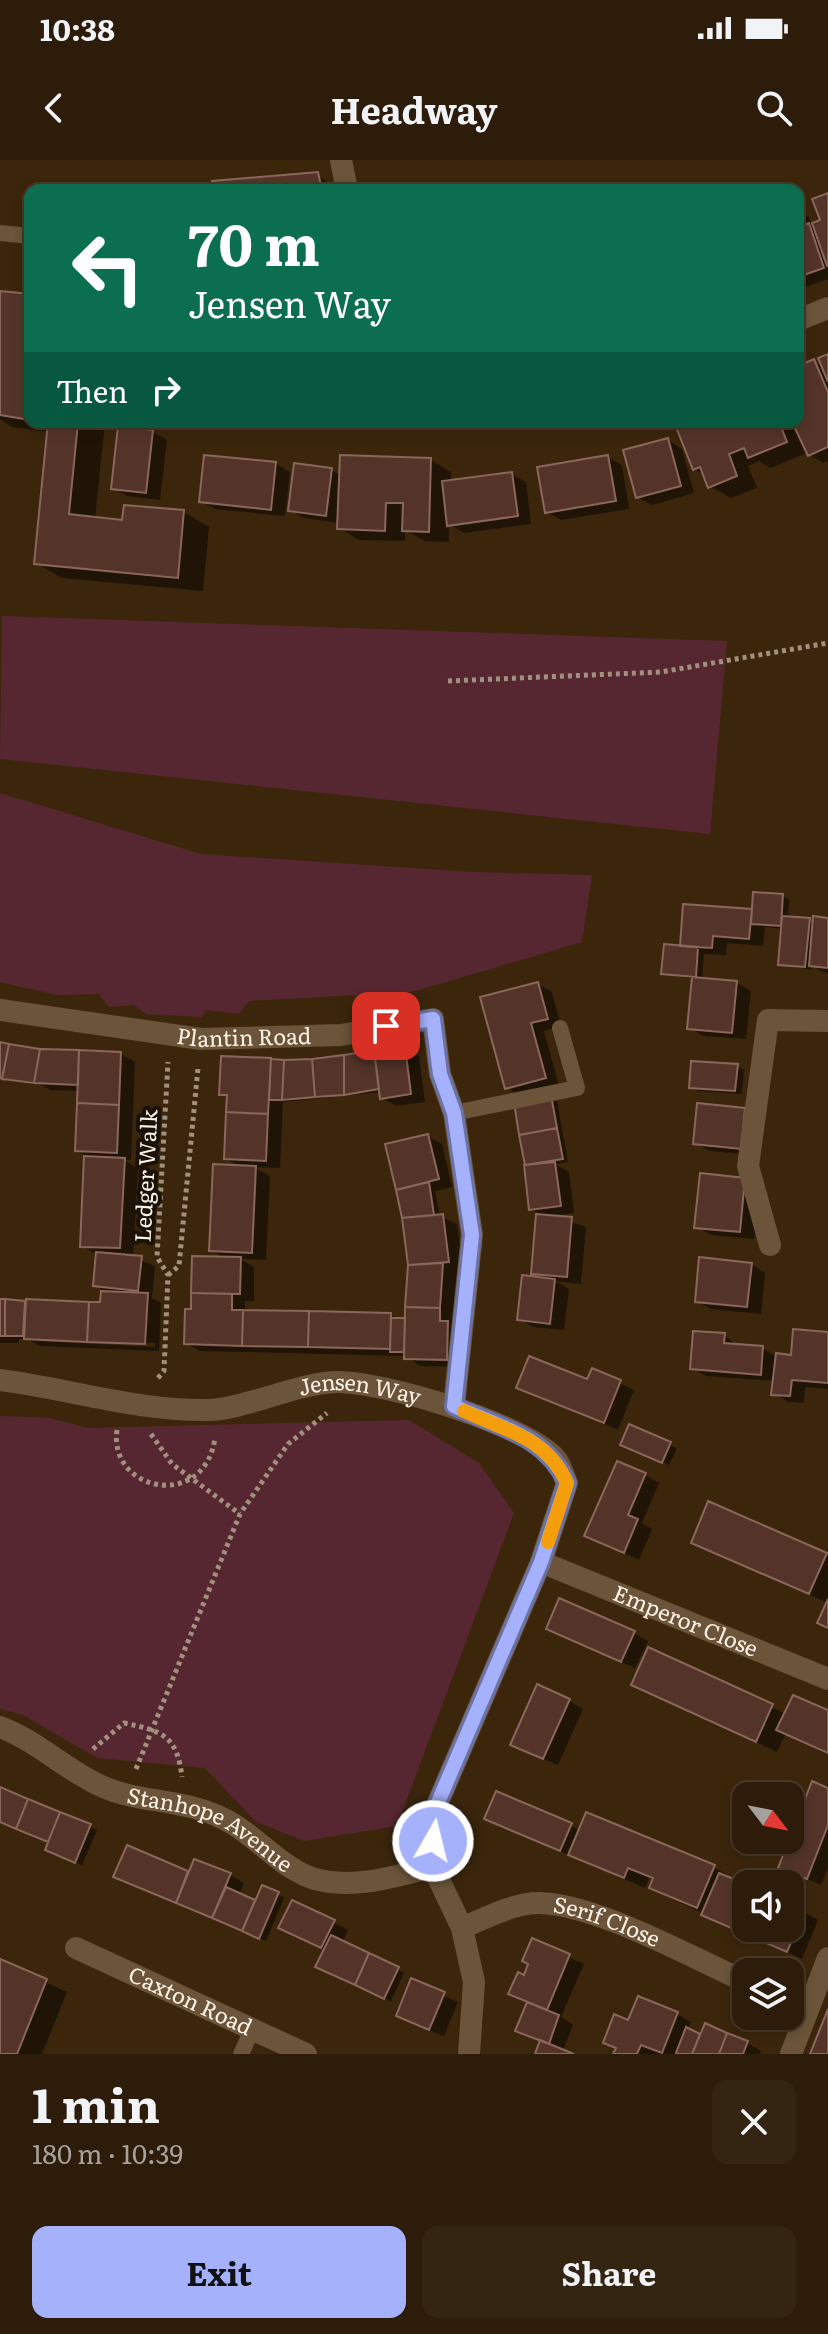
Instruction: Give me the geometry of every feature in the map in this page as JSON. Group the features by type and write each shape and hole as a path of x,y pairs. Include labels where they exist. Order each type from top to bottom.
{"street":[{"path":"341,160 346,184"},
{"path":"804,318 828,308"},
{"name":"Plantin Road","path":"0,1010 87,1020 170,1037 201,1039 341,1035 433,1019 440,1074 454,1113 472,1235 454,1406"},
{"path":"770,1245 748,1166 768,1020 828,1021"},
{"name":"Jensen Way","path":"0,1380 118,1400 213,1410 336,1382 360,1385 404,1392 454,1406 535,1441 557,1461 567,1483 541,1562 433,1814 433,1867 462,1928 474,1982 469,2054"},
{"name":"Emperor Close","path":"541,1562 828,1679"},
{"name":"Stanhope Avenue","path":"0,1727 30,1738 102,1787 186,1805 232,1823 285,1862 318,1880 367,1883 433,1867"},
{"name":"Serif Close","path":"462,1928 502,1911 536,1903 579,1908 732,1976"},
{"name":"Caxton Road","path":"76,1948 206,2005 306,2054"},
{"path":"804,1997 828,1958"},
{"path":"791,2054 795,2030"}],"lane":[{"path":"0,233 24,235"},
{"path":"454,1113 577,1088 560,1028"},
{"path":"241,2054 252,2030"}],"path":[{"path":"448,681 661,672 828,643"},
{"name":"Ledger Walk","path":"143,1403 150,1387 164,1371 168,1275 157,1257 170,1037"},
{"path":"168,1275 179,1266 201,1039"},
{"path":"126,1792 240,1514 288,1444 360,1385"},
{"path":"118,1400 114,1447 139,1478 159,1486 180,1487 214,1449 217,1428 213,1410"},
{"path":"143,1403 153,1441 172,1464 240,1514"},
{"path":"76,1772 92,1749 124,1723 152,1729 169,1738 179,1756 186,1805"}],"shaded area":[{"path":"2,616 727,641 710,834 0,759"},
{"path":"0,793 201,854 472,872 592,875 582,942 419,990 363,1002 355,995 249,1001 239,1014 206,1010 202,1017 146,1014 134,1005 109,1007 99,994 57,995 0,982"},
{"path":"0,1416 51,1418 88,1428 409,1420 479,1463 514,1513 397,1826 304,1841 255,1821 205,1768 97,1758 23,1715 0,1709"}],"building":[{"path":"318,172 321,184 212,184 212,181"},
{"path":"828,193 827,266 812,223 820,220 812,199"},
{"path":"809,223 824,268 804,275 804,225"},
{"path":"0,291 24,293 24,419 0,415"},
{"path":"828,354 828,382 818,358"},
{"path":"814,359 828,392 828,447 808,456 795,428 804,428 804,363"},
{"path":"47,428 77,428 69,514 122,520 124,505 184,510 178,578 34,564"},
{"path":"118,428 153,430 146,493 111,489"},
{"path":"676,428 781,428 787,442 748,458 744,448 729,454 737,476 708,488 700,467 693,470"},
{"path":"668,438 681,486 636,498 623,450"},
{"path":"204,455 276,462 271,510 199,502"},
{"path":"340,455 431,458 429,532 402,531 403,503 386,503 385,531 337,529"},
{"path":"608,455 616,501 545,513 537,467"},
{"path":"294,463 332,468 326,516 288,511"},
{"path":"512,472 518,516 447,526 442,481"},
{"path":"753,892 783,894 781,926 751,924"},
{"path":"683,904 752,909 749,939 713,936 712,948 680,946"},
{"path":"782,916 810,918 805,967 778,965"},
{"path":"813,916 828,918 828,968 809,966"},
{"path":"664,944 698,947 696,977 661,974"},
{"path":"692,977 737,981 732,1033 687,1029"},
{"path":"538,982 548,1019 531,1023 546,1078 505,1089 480,997"},
{"path":"0,1042 9,1044 2,1079 0,1078"},
{"path":"9,1044 40,1049 34,1083 2,1079"},
{"path":"405,1046 411,1094 380,1099 374,1050"},
{"path":"40,1049 79,1050 78,1085 34,1083"},
{"path":"79,1050 121,1052 119,1105 77,1103"},
{"path":"374,1050 379,1089 344,1095 344,1055"},
{"path":"344,1055 344,1095 315,1097 312,1059"},
{"path":"221,1056 271,1058 268,1114 226,1112 227,1095 219,1095"},
{"path":"271,1059 284,1060 282,1100 269,1100"},
{"path":"312,1059 315,1097 282,1100 284,1060"},
{"path":"691,1061 738,1064 735,1091 689,1088"},
{"path":"551,1095 557,1128 519,1135 514,1102"},
{"path":"77,1103 119,1105 117,1153 75,1151"},
{"path":"697,1103 745,1108 741,1149 693,1144"},
{"path":"226,1112 268,1114 266,1161 224,1159"},
{"path":"557,1128 563,1159 525,1165 519,1135"},
{"path":"428,1134 439,1179 396,1190 385,1144"},
{"path":"84,1156 125,1158 120,1248 80,1247"},
{"path":"555,1162 561,1206 529,1210 524,1165"},
{"path":"213,1164 256,1166 252,1253 209,1251"},
{"path":"700,1173 745,1178 740,1232 694,1228"},
{"path":"429,1182 434,1215 402,1218 396,1190"},
{"path":"443,1214 449,1262 408,1265 402,1218"},
{"path":"536,1214 572,1217 567,1277 531,1274"},
{"path":"96,1252 142,1256 138,1291 93,1286"},
{"path":"192,1256 241,1257 240,1294 191,1293"},
{"path":"699,1257 752,1263 747,1307 695,1302"},
{"path":"443,1263 440,1308 405,1307 408,1265"},
{"path":"522,1275 555,1279 550,1324 517,1320"},
{"path":"101,1291 148,1293 145,1344 87,1342 89,1302 100,1302"},
{"path":"191,1293 232,1294 232,1310 243,1310 242,1346 184,1344 185,1309 191,1309"},
{"path":"0,1299 5,1299 5,1336 0,1336"},
{"path":"5,1299 25,1301 23,1336 5,1336"},
{"path":"26,1299 89,1302 87,1342 24,1339"},
{"path":"405,1307 440,1308 440,1321 448,1321 447,1360 404,1359"},
{"path":"243,1310 309,1311 308,1347 242,1346"},
{"path":"309,1311 391,1313 390,1349 308,1347"},
{"path":"391,1318 405,1318 404,1352 390,1352"},
{"path":"793,1329 828,1332 828,1383 792,1380 790,1396 771,1395 776,1353 791,1355"},
{"path":"693,1331 725,1333 724,1343 763,1346 761,1375 690,1369"},
{"path":"529,1356 587,1379 592,1368 621,1380 604,1423 516,1388"},
{"path":"629,1424 671,1442 662,1463 620,1445"},
{"path":"617,1461 646,1473 628,1515 638,1519 624,1553 584,1536"},
{"path":"708,1501 827,1553 809,1594 691,1543"},
{"path":"559,1598 635,1631 621,1662 546,1629"},
{"path":"828,1599 828,1628 817,1623"},
{"path":"648,1647 773,1704 756,1742 631,1685"},
{"path":"537,1684 570,1699 543,1759 510,1745"},
{"path":"793,1695 828,1710 828,1753 776,1730"},
{"path":"812,1781 828,1788 828,1825 807,1879 804,1878 804,1870 778,1868 783,1854 804,1854 804,1801"},
{"path":"0,1787 28,1799 16,1829 0,1822"},
{"path":"496,1791 572,1823 560,1851 484,1819"},
{"path":"28,1799 60,1812 48,1842 16,1829"},
{"path":"60,1812 91,1824 75,1863 45,1850"},
{"path":"586,1812 715,1865 697,1908 649,1888 653,1878 628,1868 624,1878 568,1855"},
{"path":"127,1845 188,1871 176,1903 113,1877"},
{"path":"194,1859 231,1873 212,1918 176,1903"},
{"path":"719,1873 732,1878 732,1928 701,1915"},
{"path":"262,1885 279,1892 259,1939 242,1931"},
{"path":"226,1887 255,1900 242,1931 212,1918"},
{"path":"292,1900 335,1920 321,1948 278,1928"},
{"path":"331,1935 369,1953 355,1985 315,1967"},
{"path":"532,1938 570,1954 547,2010 508,1994 518,1972 524,1975 528,1964 522,1961"},
{"path":"764,1942 791,1942 787,1952"},
{"path":"369,1953 399,1967 384,1999 355,1985"},
{"path":"0,1959 47,1979 17,2054 0,2054"},
{"path":"411,1978 445,1992 429,2030 396,2016"},
{"path":"638,1996 678,2012 662,2053 641,2045 637,2054 613,2054 616,2048 603,2043 614,2014 628,2020"},
{"path":"527,2002 559,2015 549,2044 515,2031"},
{"path":"828,2009 828,2054 810,2054"},
{"path":"705,2023 727,2033 719,2054 692,2054"},
{"path":"686,2027 700,2034 692,2054 679,2054 676,2053"},
{"path":"727,2033 748,2041 743,2054 719,2054"},
{"path":"540,2040 574,2054 535,2054"}],"slow traffic":[{"path":"464,1411 535,1441 557,1461 567,1483 548,1542"}],"route":[{"path":"386,1026 433,1019 440,1074 454,1113 459,1165 472,1235 454,1406 535,1441 557,1461 567,1483 541,1562 433,1814 433,1841"}]}
